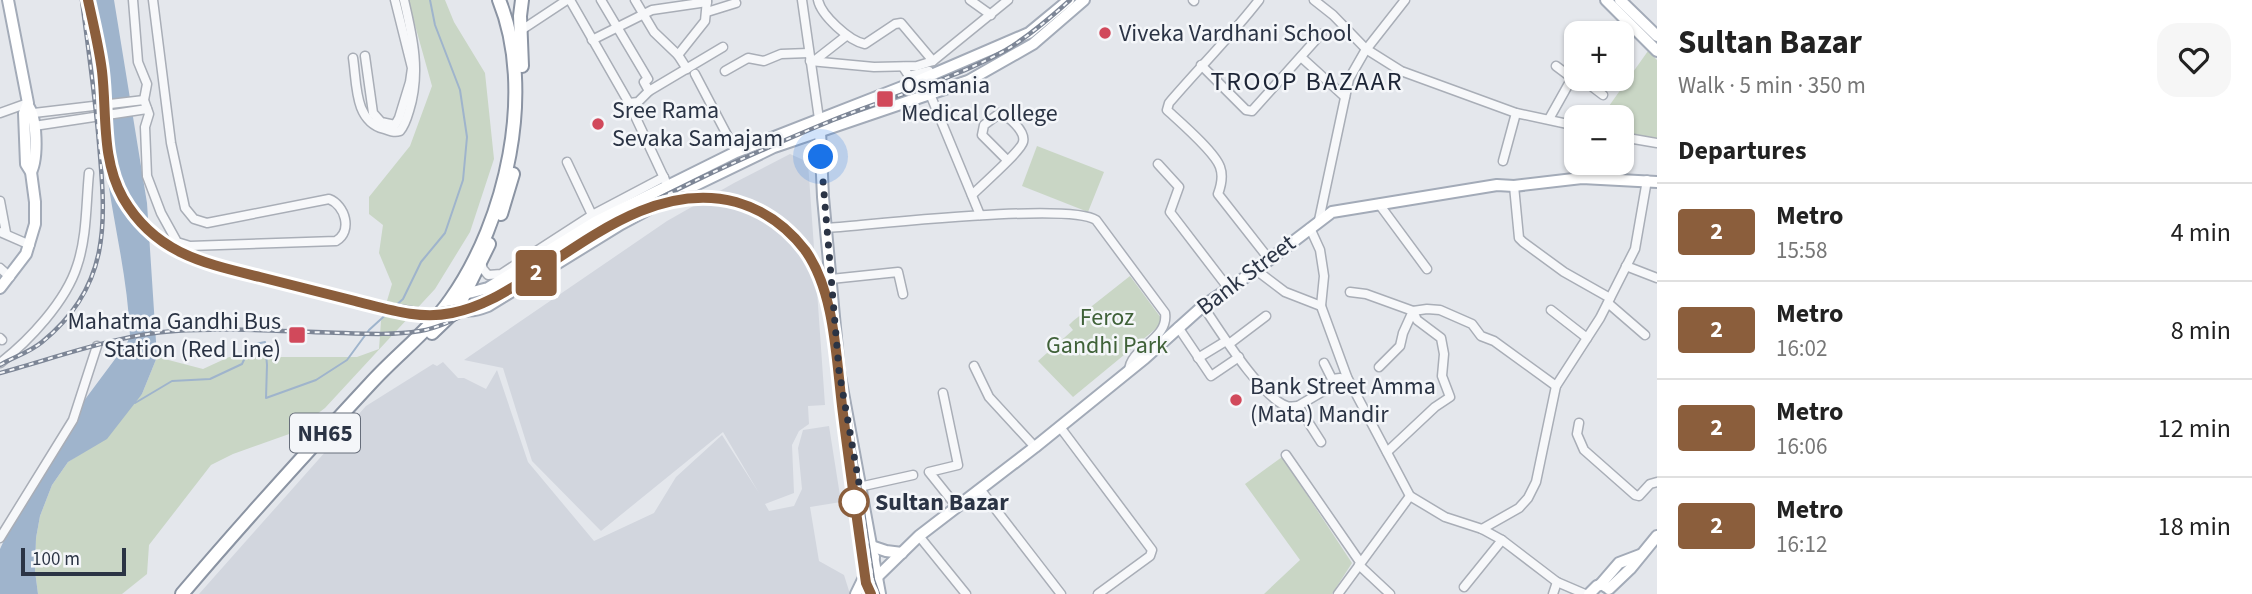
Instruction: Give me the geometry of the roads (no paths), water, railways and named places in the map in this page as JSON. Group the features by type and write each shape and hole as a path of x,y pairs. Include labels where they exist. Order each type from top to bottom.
{"highway":[{"name":"NH65","path":"192,594 457,300 481,262 507,198 515,167 523,97 515,32 499,0"},
{"name":"NH65","path":"182,594 288,472 373,380 457,300 487,232 507,166 515,110 513,50 522,0"}],"main road":[{"path":"8,0 34,126 36,163 31,172"},
{"path":"457,300 472,311 488,306 621,224 673,196 889,92 1025,35 1069,0"},
{"path":"457,300 488,288 666,181 736,152 820,125 907,102 968,81 1027,47 1084,0"},
{"path":"1606,0 1657,51"},
{"path":"1620,0 1657,35"},
{"path":"1025,35 1029,40 1027,47"},
{"path":"889,92 896,99 907,102"},
{"path":"0,288 30,245 35,224 31,172 26,163 24,113 30,107"},
{"path":"820,125 839,371 880,594"},
{"name":"Bank Street","path":"867,594 877,577 919,536 1060,427 1203,306 1256,270 1332,212 1497,186 1582,178 1652,181"},
{"path":"1587,594 1606,589 1619,563 1640,555 1657,536"},
{"path":"872,552 902,552"},
{"path":"856,594 872,552"}],"street":[{"path":"132,0 138,62 148,85 143,105 149,114 145,127 147,176 161,213 177,242 190,246 336,241 345,232 346,222 340,207 329,199 206,223 191,217 185,208 170,143 153,0"},
{"path":"365,56 373,113 381,122 395,125 412,68 395,0"},
{"path":"353,58 362,113 374,127 394,132 403,129 416,82 414,46 404,0"},
{"path":"481,262 488,275 501,274 592,215 666,181 629,103 566,0 515,32"},
{"path":"601,0 648,79 644,82 649,91"},
{"path":"635,0 654,32 678,55 687,69"},
{"path":"802,0 820,125"},
{"path":"818,0 820,8 846,36 865,44 895,24 901,23 933,61"},
{"path":"970,0 991,15"},
{"path":"725,71 748,58 764,61 781,54 874,67 917,66 933,61 1008,0"},
{"path":"1259,0 1201,65 1167,110 1213,155 1221,167 1218,194 1269,259"},
{"path":"1314,0 1333,15 1366,49 1401,71 1516,113 1564,123"},
{"path":"1320,220 1349,79 1366,49 1405,0"},
{"path":"592,40 643,14 675,5 707,1 705,21 678,55"},
{"path":"707,12 736,3"},
{"path":"1201,65 1246,110 1252,111 1321,34"},
{"path":"811,58 846,36"},
{"path":"629,103 638,102 649,91 723,47"},
{"path":"1301,57 1345,97"},
{"path":"1556,65 1564,70"},
{"path":"903,67 909,76 945,68"},
{"path":"695,74 736,152"},
{"path":"1549,119 1566,91"},
{"path":"1599,91 1603,94"},
{"path":"930,94 980,215"},
{"path":"0,113 30,107 63,110 143,105"},
{"path":"34,126 143,105"},
{"path":"972,195 1007,160 1023,144 1024,138 1009,118 1000,113 984,125 982,135 1007,160"},
{"path":"1503,162 1516,113"},
{"path":"1634,139 1657,143"},
{"path":"567,162 592,215"},
{"path":"1158,164 1180,187 1170,212 1229,289"},
{"path":"0,363 22,347 43,322 77,269 89,173"},
{"path":"1482,529 1520,508 1536,482 1556,387 1609,301 1635,249 1652,181"},
{"path":"1514,186 1520,238 1523,242 1609,301 1645,335"},
{"path":"0,201 3,233 30,245"},
{"path":"1379,204 1427,268"},
{"path":"827,228 980,215 1079,214 1096,220 1165,313 1165,324 1132,360 1129,371"},
{"path":"1310,228 1320,250 1324,276 1321,306 1346,376 1410,496 1445,517 1482,529 1502,540 1571,594"},
{"path":"1626,267 1657,278"},
{"path":"0,268 10,277"},
{"path":"1256,270 1285,292 1321,306"},
{"path":"831,279 898,272 903,294"},
{"path":"1350,292 1366,294 1413,311 1440,310 1472,324 1481,336 1494,341 1556,387"},
{"path":"1203,306 1239,357 1270,394 1288,407 1298,406 1346,376"},
{"path":"1551,310 1587,338"},
{"path":"1379,367 1400,346 1413,311"},
{"path":"1387,452 1435,407 1450,397 1443,376 1444,354 1441,338 1417,320 1413,311"},
{"path":"1198,358 1257,324 1265,316"},
{"path":"1178,327 1212,376 1239,357"},
{"path":"0,538 73,420 97,346"},
{"path":"1324,363 1332,379 1346,376"},
{"path":"974,366 989,397 1035,447"},
{"path":"943,393 959,461 955,467 929,472 957,507"},
{"path":"1298,406 1321,442"},
{"path":"1579,423 1577,434 1584,450 1635,495 1639,496 1650,484 1657,482"},
{"path":"1060,427 1152,550 1150,556 1098,594"},
{"path":"1286,455 1359,563 1390,594"},
{"path":"859,486 913,475"},
{"path":"980,489 1061,594"},
{"path":"1338,594 1410,496"},
{"path":"919,536 966,594"},
{"path":"1464,587 1502,540"},
{"path":"1553,594 1560,583"},
{"path":"1560,583 1587,594"}],"water":[{"path":"89,0 114,0 147,203 157,357 142,394 107,439 68,462 52,485 40,516 36,538 35,571 38,594 0,594 0,549 35,474 57,437 130,336 126,292 105,160"}],"waterway":[{"path":"135,403 172,381 210,379 242,364 251,345 265,342 266,398 316,380 347,360 369,330 403,299 421,262 445,233 463,180 467,137 460,90 435,25 430,0"}],"railway":[{"path":"0,365 37,346 65,321 81,299 99,252 103,200 82,0"},
{"path":"92,0 101,41"},
{"path":"0,373 110,342 154,333 217,329 392,334 439,326 479,307 608,226 703,177 833,120 985,61 1023,39 1070,0"},
{"path":"95,33 104,102"},
{"path":"108,93 113,159"},
{"path":"107,151 121,196 148,230 185,254 229,269"},
{"path":"675,195 727,195 751,203 772,214 792,230 809,248 822,270 831,295 873,580 878,594"},
{"path":"387,304 430,311 472,304"}],"metro line":[{"name":"2","path":"88,0 101,64 109,164 115,181 129,208 146,228 170,248 192,259 404,313 446,314 476,307 498,297 600,233 646,208 663,202 697,197 718,198 749,206 781,225 813,263 828,300 854,502 866,583 871,594"}],"place":[{"name":"Viveka Vardhani School","path":"1105,33"},
{"name":"Osmania Medical College","path":"885,99"},
{"name":"Sree Rama Sevaka Samajam","path":"598,124"},
{"name":"Mahatma Gandhi Bus Station (Red Line)","path":"297,335"},
{"name":"Bank Street Amma (Mata) Mandir","path":"1236,400"},
{"name":"Sultan Bazar","path":"854,502"}],"district":[{"name":"TROOP BAZAAR","path":"1307,81"}],"park label":[{"name":"Feroz Gandhi Park","path":"1107,331"}]}
